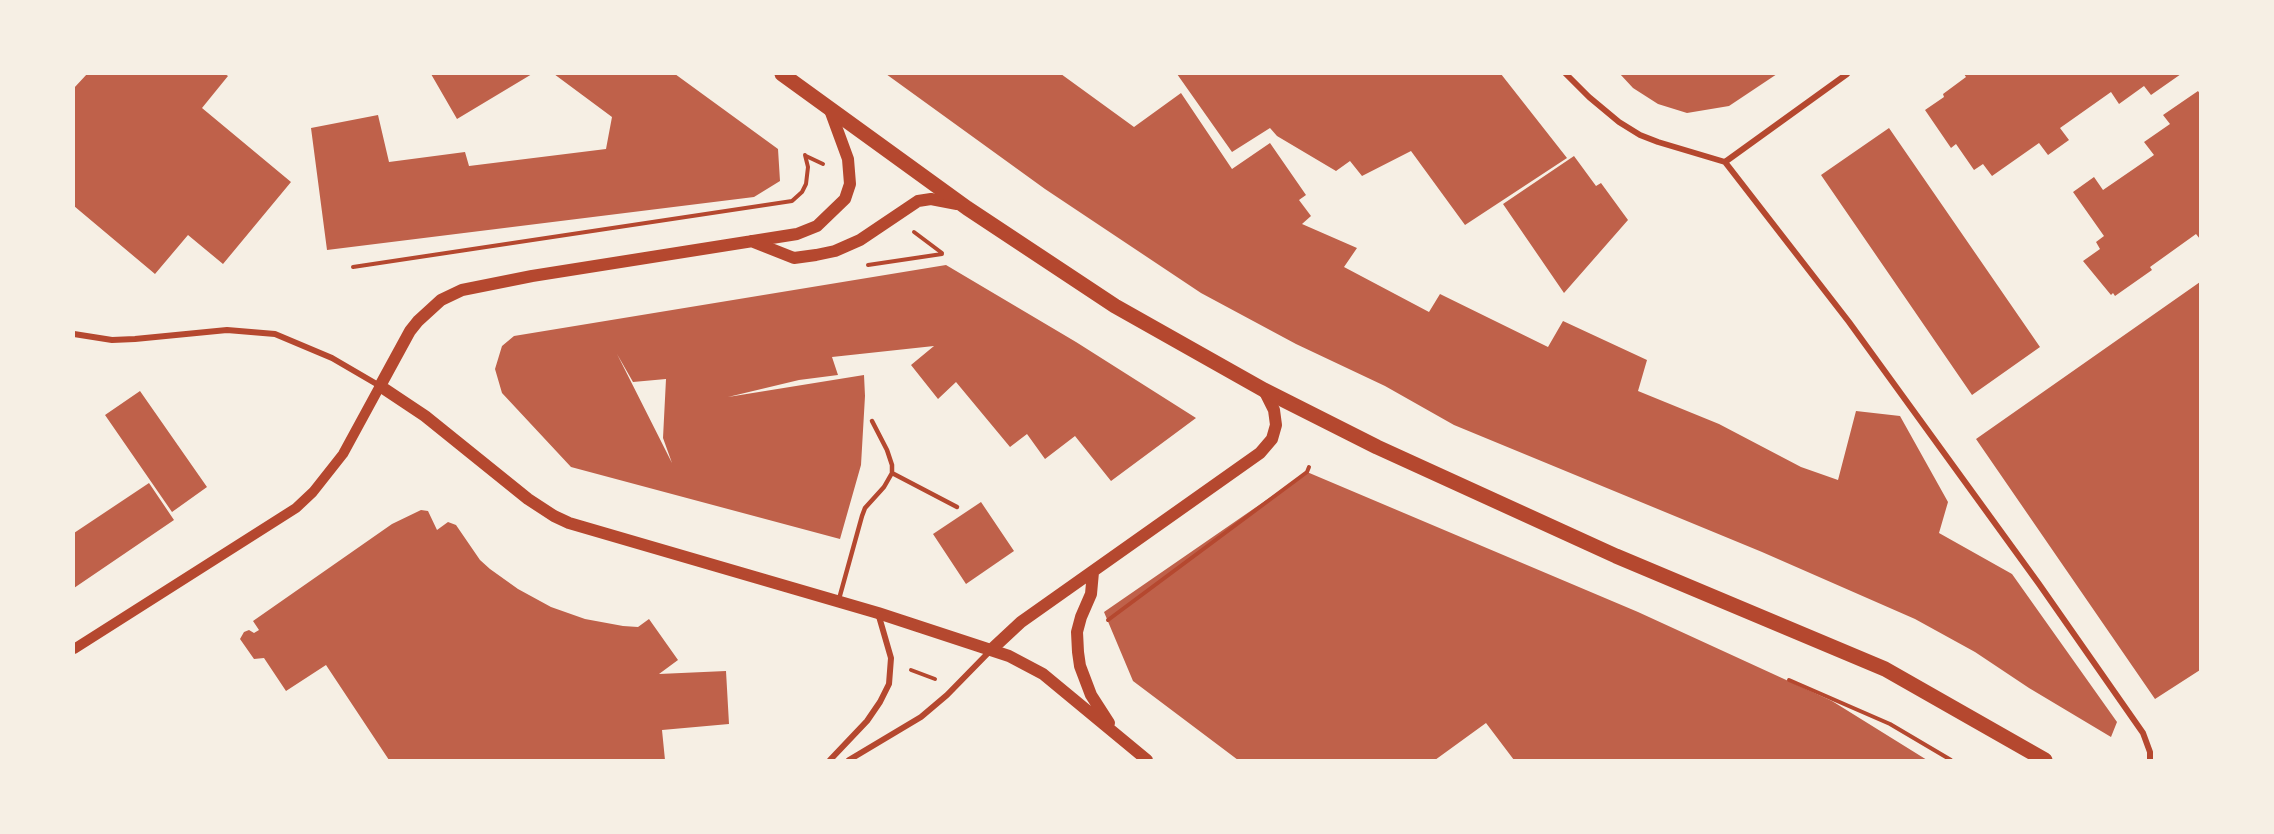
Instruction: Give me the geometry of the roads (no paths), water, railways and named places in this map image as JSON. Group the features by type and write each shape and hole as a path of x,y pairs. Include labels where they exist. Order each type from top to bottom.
{"main road":[{"path":"782,74 967,208 1115,306 1264,390 1377,447 1616,556 1885,669 2045,760"},
{"path":"830,110 848,159 850,184 845,199 830,216 810,230 797,234 532,276 462,290 441,300 418,321 410,331 380,386 425,416 542,510 554,516 569,523 878,613 992,649 1043,674 1147,760"},
{"path":"750,241 794,258 816,255 848,246 860,240 918,201 939,199 967,208"},
{"path":"992,649 1021,622 1260,453 1272,439 1276,425 1274,410 1264,390"},
{"path":"1093,573 1091,594 1077,632 1080,666 1091,695 1123,741"}],"street":[{"path":"1566,74 1618,122 1640,135 1725,162 1849,322 2039,584 2143,733 2151,760"},
{"path":"1725,162 1847,74"},
{"path":"74,334 112,340 227,330 275,334 332,357 380,386 343,454 314,492 296,508 74,649"},
{"path":"830,760 867,721 889,684 891,658 878,613"},
{"path":"849,760 897,733 933,708 992,649"}],"lane":[{"path":"839,602 862,516 892,473 887,450 872,421"},
{"path":"892,473 957,507"}]}
